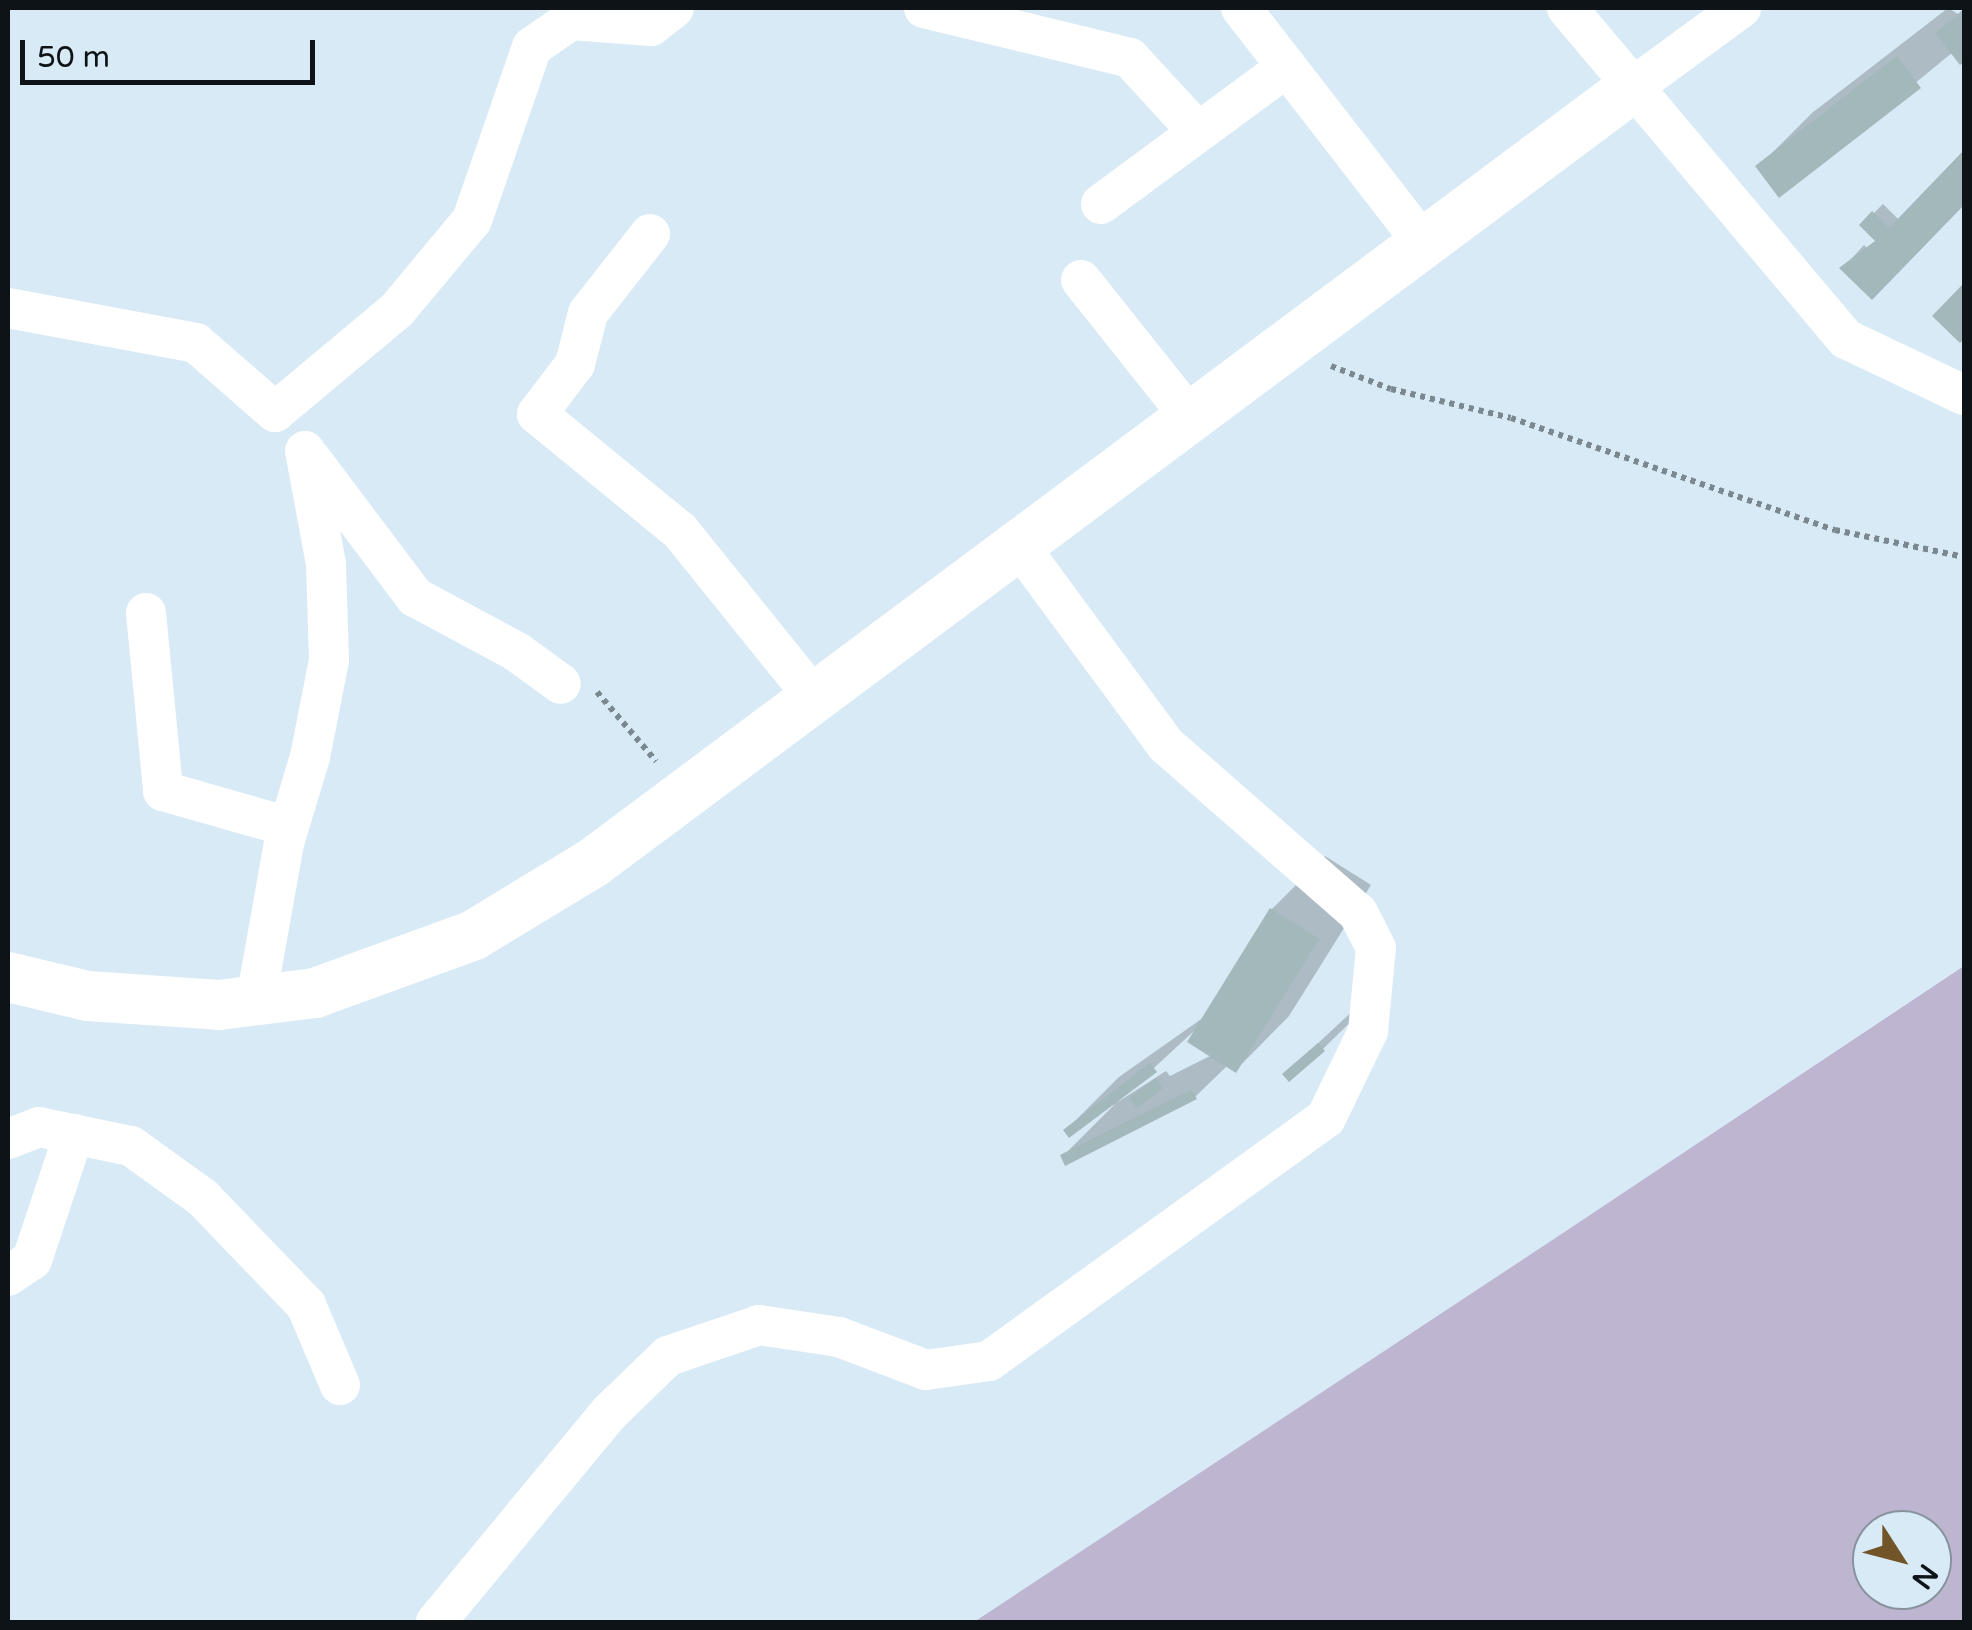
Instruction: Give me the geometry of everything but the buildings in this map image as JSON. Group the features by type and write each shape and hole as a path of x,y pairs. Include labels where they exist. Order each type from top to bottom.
{"street":[{"path":"276,412 397,310 472,220 532,47 571,20 652,26 674,8"},
{"path":"924,8 1130,58 1198,132"},
{"path":"1241,8 1423,243"},
{"path":"1567,8 1846,339 1964,396"},
{"path":"8,977 88,996 218,1005 315,993 474,936 594,862 1741,8"},
{"path":"1101,204 1286,67"},
{"path":"650,234 588,313 575,364 537,414 680,531 813,696"},
{"path":"1081,280 1190,417"},
{"path":"8,308 196,343 276,412 415,597 562,684"},
{"path":"256,1000 289,827 329,660 326,564 305,451"},
{"path":"436,1622 561,1478 610,1412 668,1356 759,1325 839,1338 926,1370 989,1361 1326,1118 1368,1031 1376,948 1358,913 1166,745 1018,544"},
{"path":"146,613 163,791 289,827"},
{"path":"8,1139 39,1126 132,1146 203,1198 263,1254 306,1304 340,1385"},
{"path":"8,1276 32,1260 74,1134"}],"path":[{"path":"1283,348 1391,389 1511,418 1836,530 1964,557"},
{"path":"562,684 604,694 682,795"}],"shaded area":[{"path":"1964,966 1964,1622 974,1622 1563,1233"}]}
